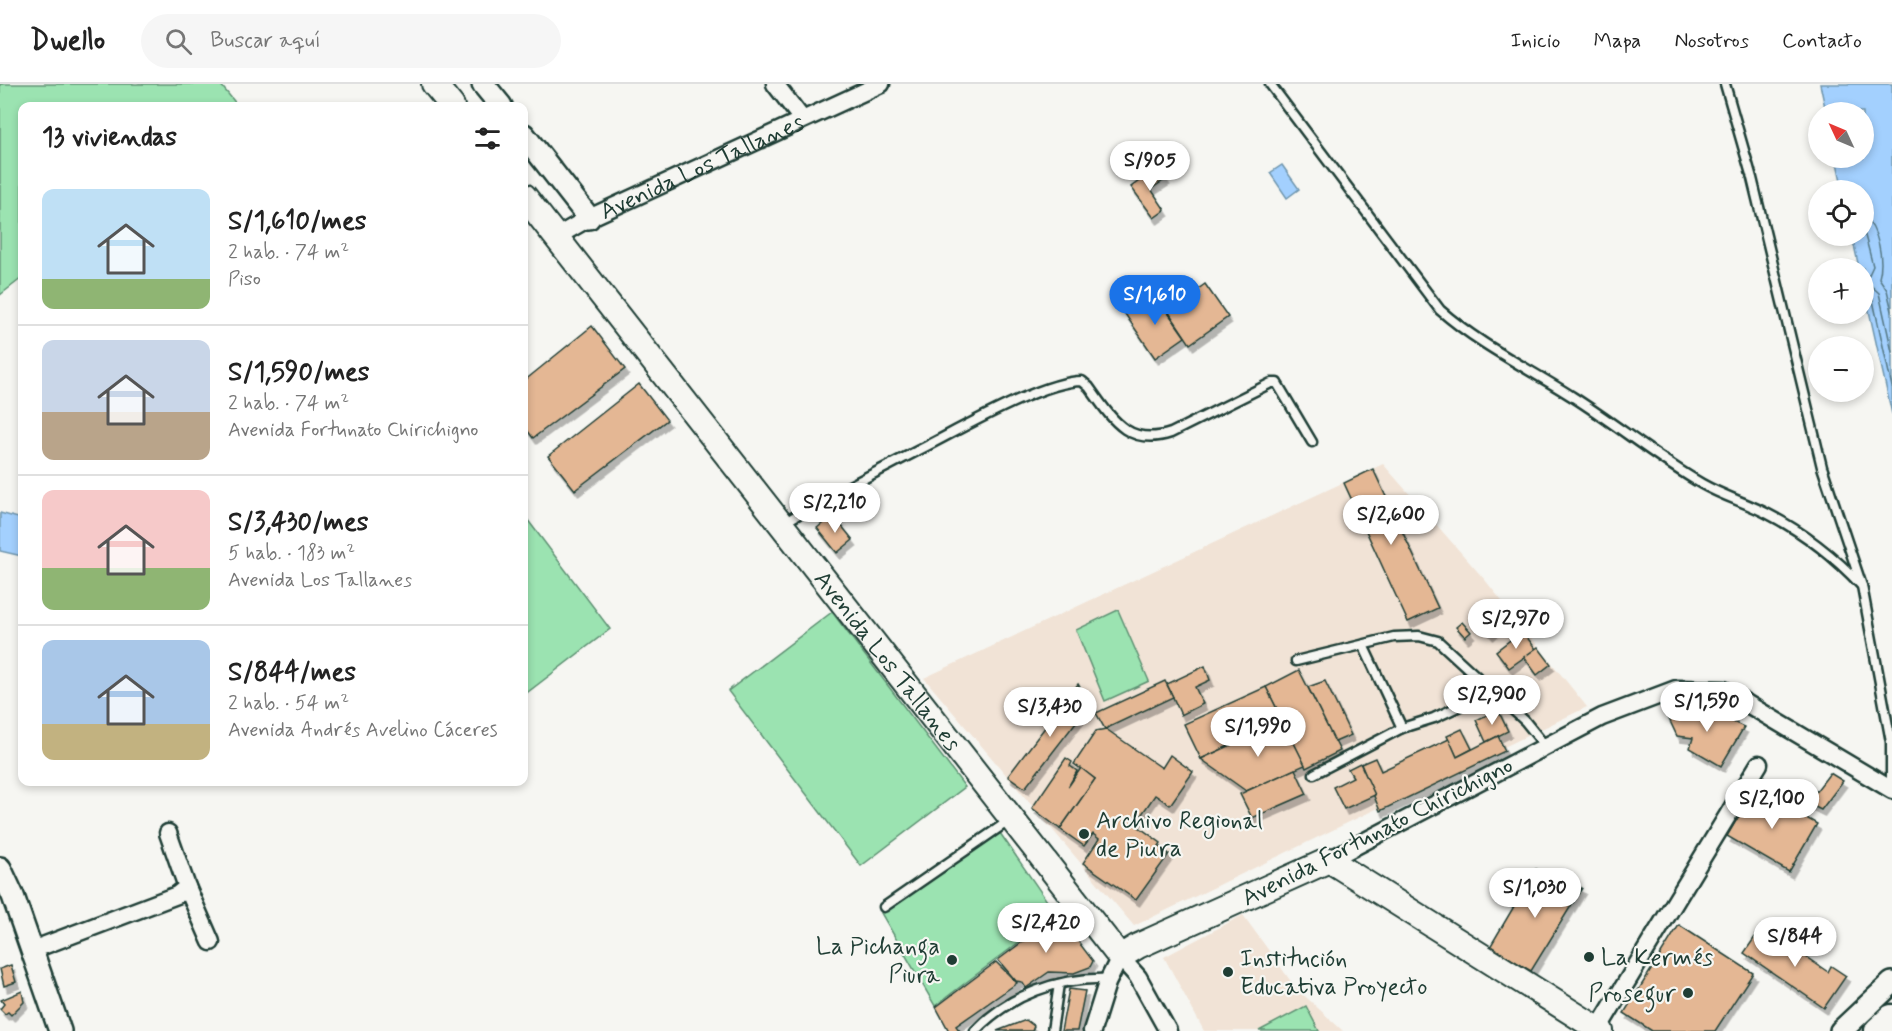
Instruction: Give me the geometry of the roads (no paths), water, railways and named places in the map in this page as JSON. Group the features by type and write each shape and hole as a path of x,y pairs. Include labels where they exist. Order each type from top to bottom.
{"highway":[{"path":"1879,1031 1892,1018"}],"main road":[{"path":"434,84 449,102"},
{"name":"Avenida Los Tallanes","path":"528,201 1120,957"},
{"path":"1329,860 1600,1030"},
{"name":"Avenida Fortunato Chirichigno","path":"1120,957 1138,946 1329,860"}],"street":[{"path":"483,84 498,102"},
{"path":"775,84 802,119"},
{"name":"Avenida Los Tallanes","path":"556,237 589,218 881,84"},
{"path":"528,140 589,218"},
{"name":"Avenida Fortunato Chirichigno","path":"1329,860 1602,717 1676,689 1724,690 1891,790"},
{"path":"1600,1030 1759,764"},
{"path":"168,834 187,887 211,942"},
{"path":"0,868 60,1031"},
{"path":"32,950 177,895 187,887"},
{"path":"1092,1031 1108,979 1120,957"},
{"name":"Avenida Los Tallanes","path":"1120,957 1138,977 1168,1031"},
{"path":"1841,1031 1892,983"}],"lane":[{"path":"1270,84 1440,310 1498,354 1573,397 1703,485 1767,514 1810,538 1836,558 1862,586"},
{"path":"1725,84 1752,178 1822,467 1862,586 1891,742 1891,790"},
{"path":"782,524 973,422 1050,387 1074,381 1082,381 1089,387 1127,433 1141,438 1155,439 1271,383 1277,383 1312,442"},
{"path":"1296,661 1394,637 1419,636 1438,641 1525,721 1545,747"},
{"path":"1363,645 1402,728"},
{"path":"1314,774 1402,728 1434,718 1492,691"},
{"path":"884,907 1012,818"},
{"path":"975,1031 1009,1003 1059,984 1087,978 1108,979"},
{"path":"1052,1031 1059,984"}],"water":[{"path":"1820,84 1892,84 1892,414 1872,324 1874,324 1874,258 1857,258 1854,246 1874,246 1874,180 1841,180 1838,168 1874,168 1874,102 1824,102"},
{"path":"1282,165 1299,189 1287,198 1270,173"},
{"path":"0,513 18,518 18,555 0,551"}],"place":[{"name":"Archivo Regional de Piura","path":"1084,834"},
{"name":"La Kermés","path":"1589,957"},
{"name":"La Pichanga Piura","path":"952,960"},
{"name":"Institución Educativa Proyecto","path":"1228,972"},
{"name":"Prosegur","path":"1688,993"}]}
